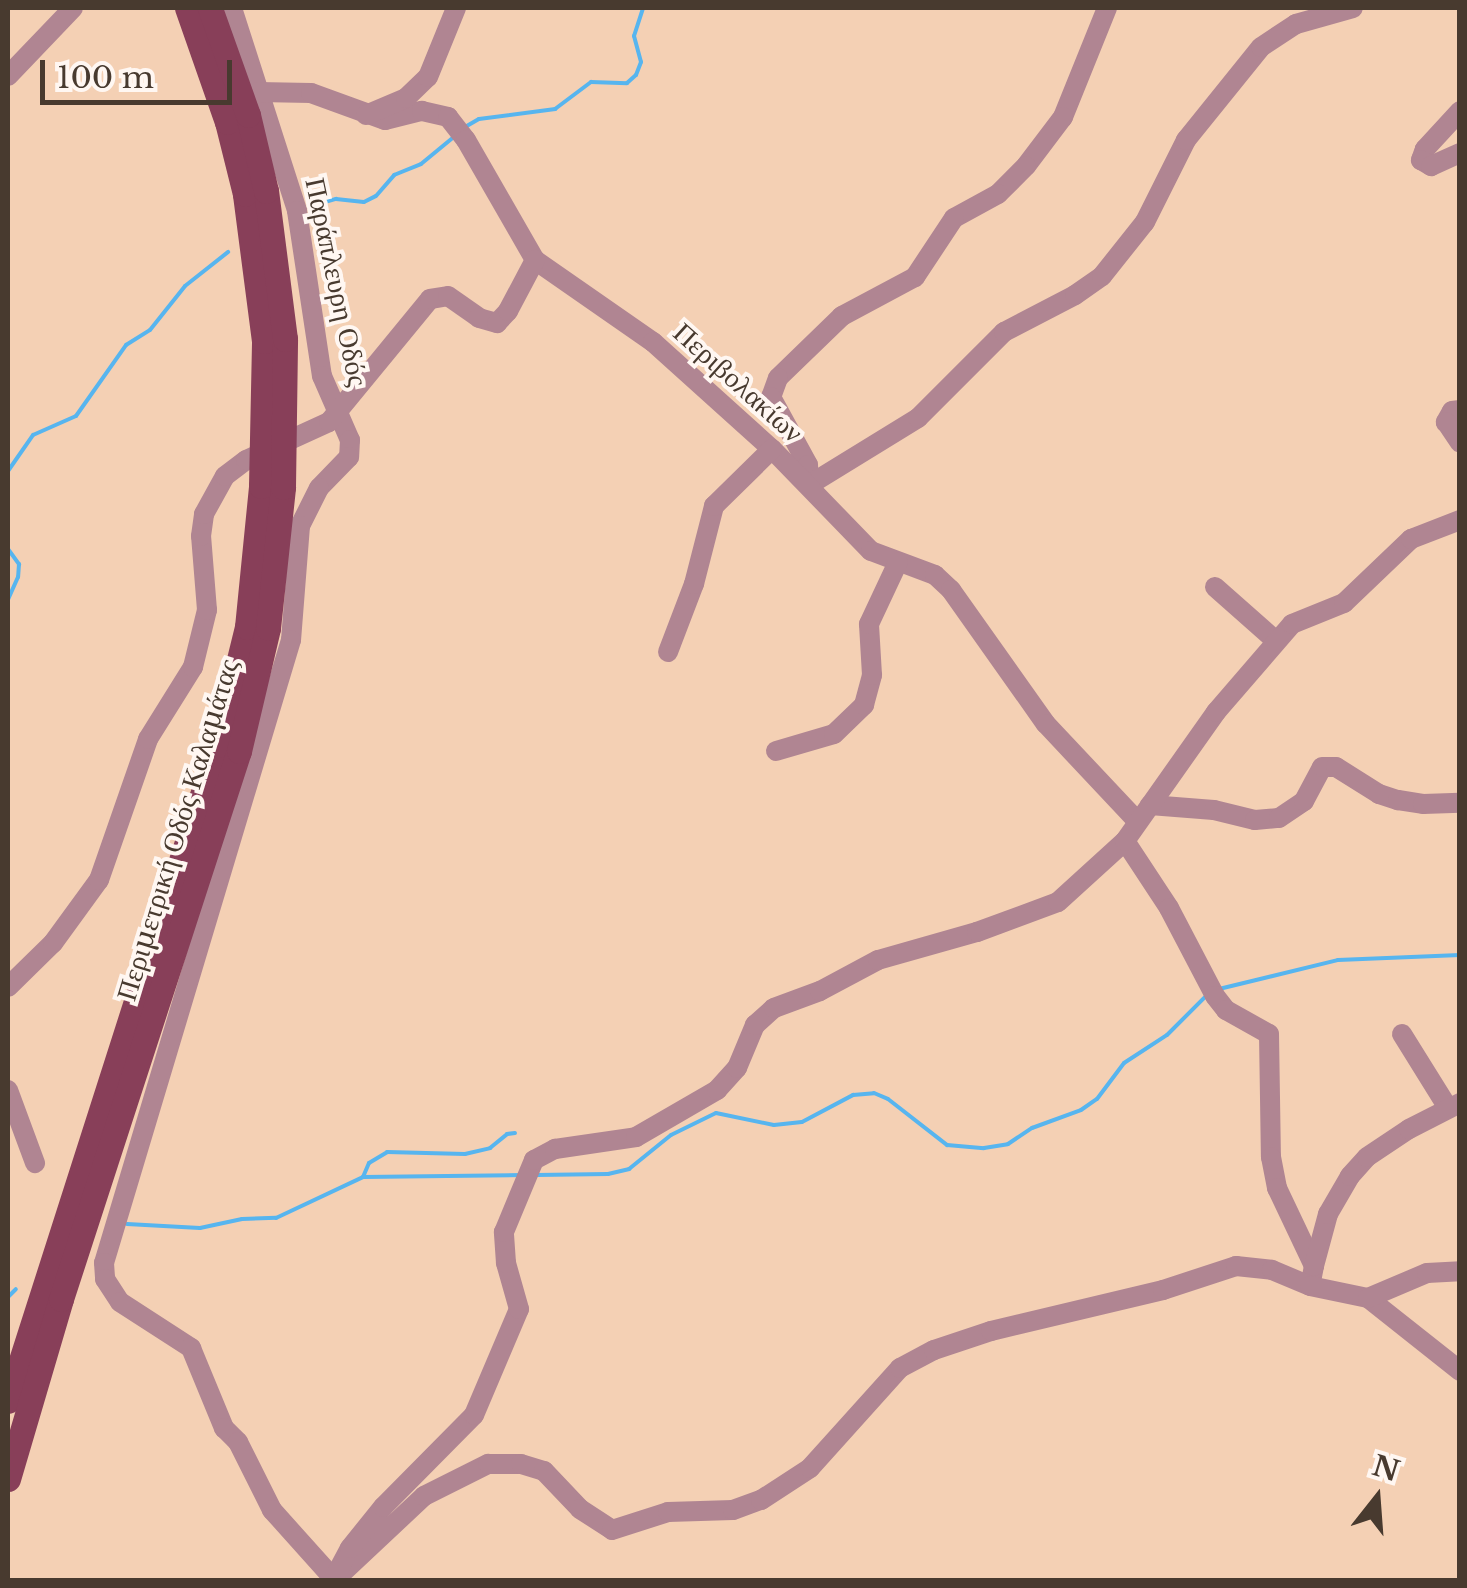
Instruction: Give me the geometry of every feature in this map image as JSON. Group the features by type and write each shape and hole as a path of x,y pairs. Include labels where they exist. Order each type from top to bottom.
{"main road":[{"name":"Περιμετρική Οδός Καλαμάτας","path":"8,1400 218,745 247,627 261,486 264,341 245,194 227,122 187,8"},
{"name":"Περιμετρική Οδός Καλαμάτας","path":"8,1479 56,1315 238,751 268,628 282,486 285,338 266,191 248,116 210,8"}],"street":[{"path":"8,76 74,8"},
{"name":"Παράπλευρη Οδός","path":"232,8 298,212 322,376 350,440 349,457 318,488 300,526 291,640 104,1263 106,1278 120,1302 192,1348 224,1428 238,1442 272,1510 333,1580"},
{"path":"366,115 406,98 428,77 456,8"},
{"path":"1108,8 1063,117 1026,166 998,194 954,218 915,277 842,316 778,378 771,397 808,466 809,485 918,418 1004,332 1102,276 1145,222 1186,140 1261,47 1296,24 1353,8"},
{"name":"Περιβολακίων","path":"258,92 310,93 385,120 422,112 448,117 466,140 534,260 653,342 772,449 870,551 935,576 964,605 1046,724 1143,813"},
{"path":"1460,110 1425,149 1421,160 1431,166 1460,153"},
{"path":"8,987 53,943 99,880 148,738 193,667 207,610 201,536 204,514 224,476 246,460 299,438 339,414 430,299 448,296 478,318 497,323 508,312 534,260"},
{"path":"1460,410 1452,411 1446,422 1460,443"},
{"path":"668,652 694,584 714,506 772,449"},
{"path":"333,1580 350,1548 383,1506 474,1415 519,1308 506,1263 504,1232 527,1176 543,1152 649,1131 728,1080 754,1025 774,1008 836,984 878,960 977,932 1058,902 1125,841 1216,712 1275,640 1292,624 1344,602 1410,539 1460,520"},
{"path":"776,752 834,734 864,706 872,675 868,624 898,562"},
{"path":"1215,586 1275,640"},
{"path":"1143,813 1214,810 1255,820 1279,818 1304,801 1322,767 1336,767 1379,794 1398,800 1460,802"},
{"path":"1125,841 1169,908 1212,992 1226,1010 1270,1034 1271,1157 1278,1188 1312,1276"},
{"path":"1312,1276 1328,1214 1350,1176 1367,1157 1454,1105 1402,1034"},
{"path":"8,1090 34,1163"},
{"path":"333,1580 424,1496 488,1464 521,1464 544,1471 580,1509 612,1530 668,1512 733,1510 761,1500 810,1468 900,1368 934,1350 991,1331 1163,1290 1236,1266 1312,1276 1368,1298 1460,1371"},
{"path":"1368,1298 1427,1274 1460,1271"}],"waterway":[{"path":"465,127 479,119 555,109 591,82 627,83 636,75 641,62 634,36 643,8"},
{"path":"311,206 336,199 364,202 376,196 394,175 421,164 455,136"},
{"path":"8,471 33,435 76,416 126,345 150,330 185,286 228,252"},
{"path":"8,549 19,564 8,599"},
{"path":"1219,989 1338,960 1460,955"},
{"path":"537,1175 608,1174 629,1169 671,1135 716,1113 774,1125 802,1122 853,1095 874,1093 888,1099 947,1145 984,1148 1008,1144 1032,1128 1081,1110 1097,1099 1124,1063 1167,1035 1206,996"},
{"path":"363,1177 369,1163 387,1152 465,1154 490,1148 507,1134 515,1133"},
{"path":"127,1224 200,1228 242,1219 276,1218 363,1177 522,1175"},
{"path":"8,1297 16,1289"}]}
